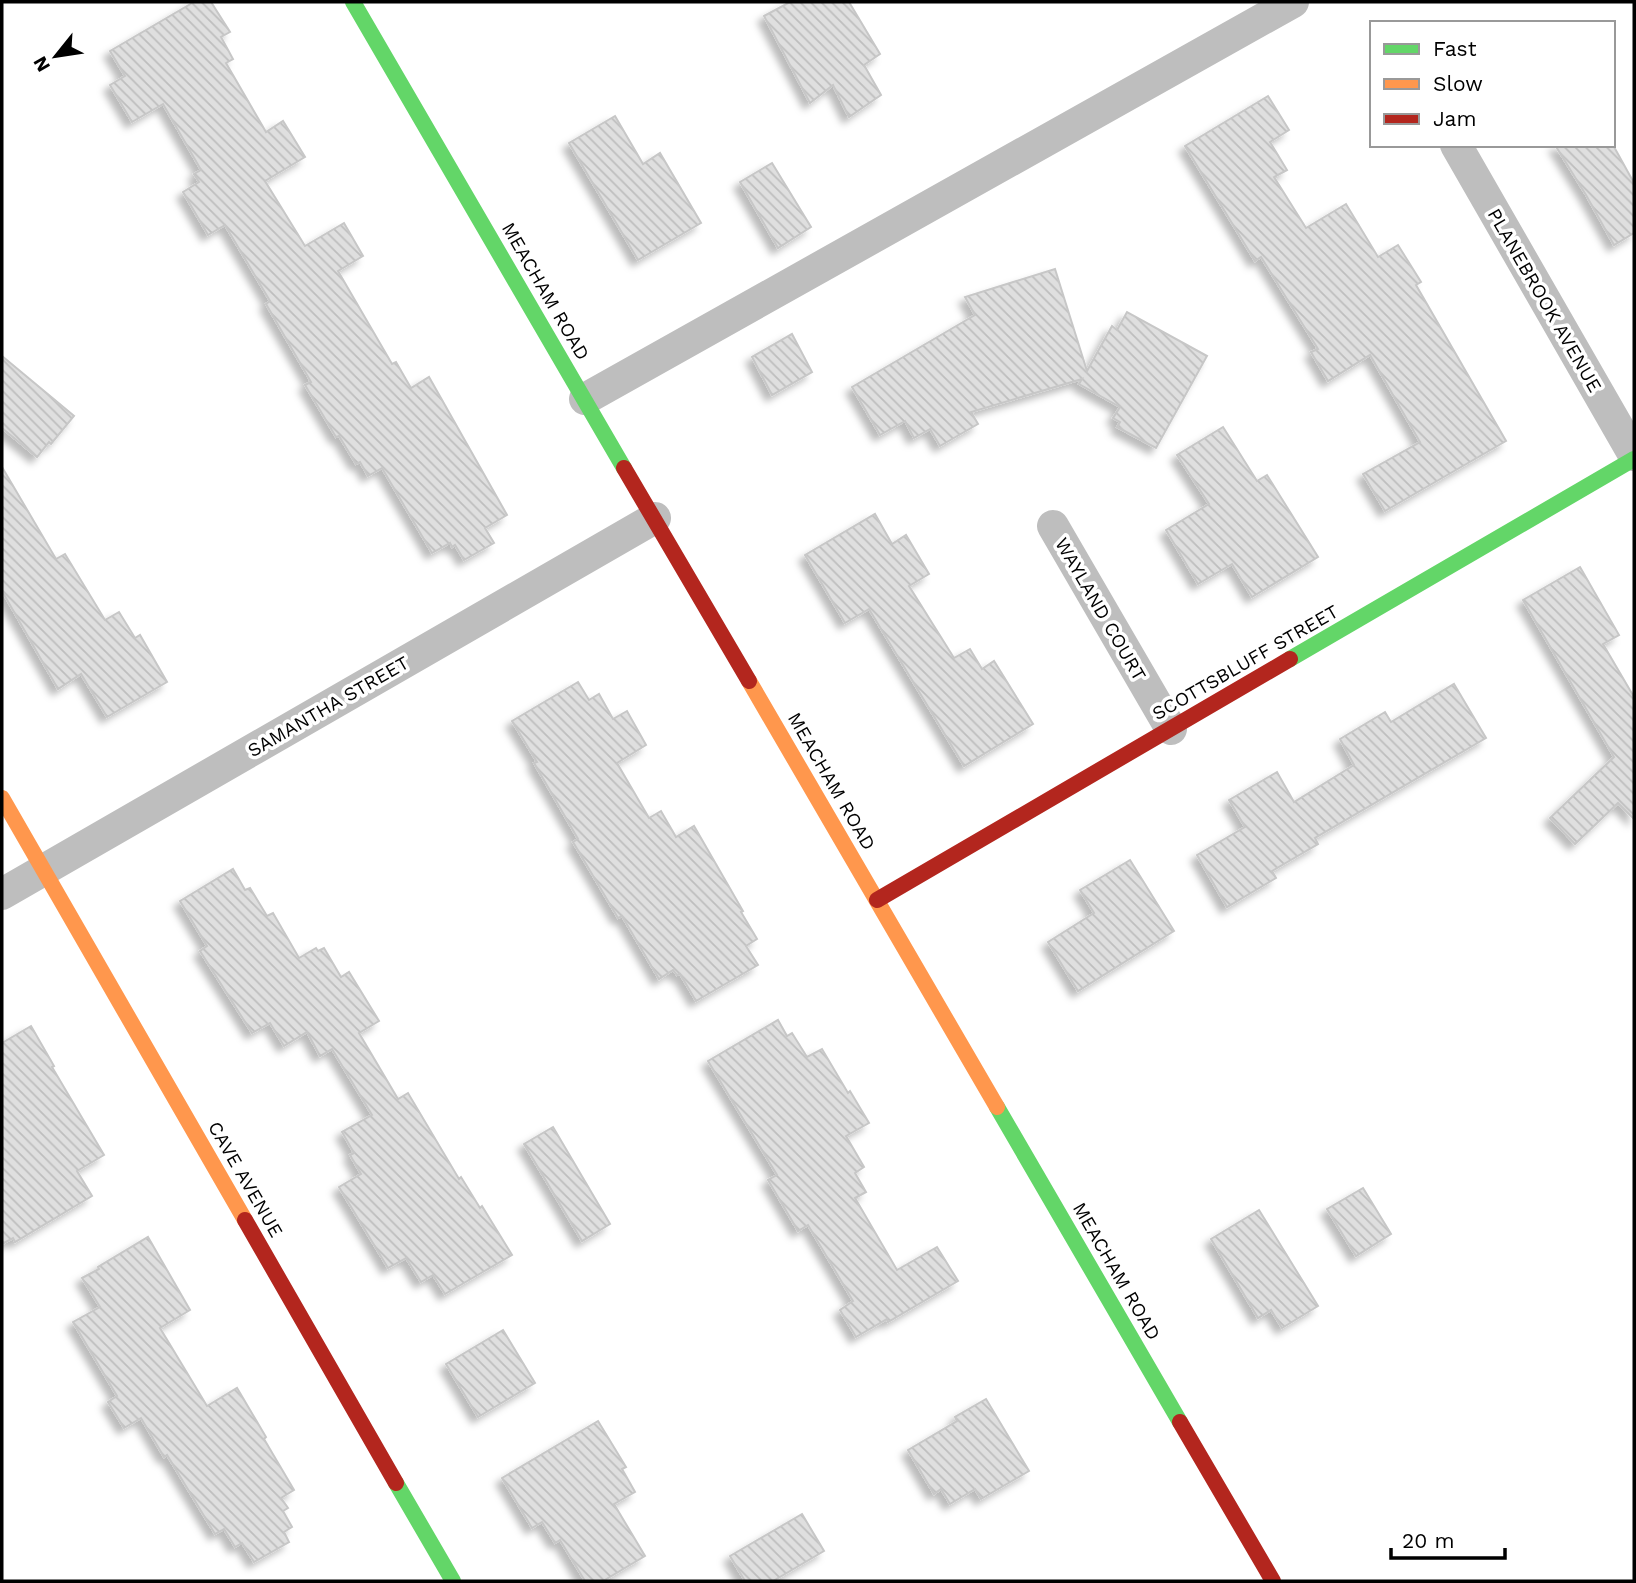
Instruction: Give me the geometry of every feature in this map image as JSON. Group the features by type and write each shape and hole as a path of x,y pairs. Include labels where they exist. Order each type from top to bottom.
{"street":[{"name":"MEACHAM ROAD","path":"354,2 1273,1581"},
{"path":"585,399 1293,2"},
{"name":"PLANEBROOK AVENUE","path":"1457,147 1634,457"},
{"name":"SCOTTSBLUFF STREET","path":"877,900 1634,457"},
{"name":"SAMANTHA STREET","path":"2,894 654,518"},
{"name":"WAYLAND COURT","path":"1053,526 1171,729"},
{"name":"CAVE AVENUE","path":"2,798 453,1581"}],"building":[{"path":"194,2 211,2 230,32 221,37 233,59 226,63 266,132 283,121 305,157 265,181 305,246 344,223 363,256 338,271 392,364 396,362 411,388 429,377 507,515 485,528 494,543 464,560 455,545 452,547 450,543 432,553 382,468 368,476 360,462 356,464 339,436 336,437 305,385 311,382 266,304 270,301 225,225 208,235 183,192 199,182 194,174 201,170 163,104 132,122 110,85 125,76 110,51"},
{"path":"790,2 849,2 880,54 864,65 881,95 849,117 833,85 810,103 764,16"},
{"path":"1268,96 1289,130 1270,142 1287,170 1274,177 1306,228 1346,204 1378,257 1398,245 1421,282 1416,285 1506,441 1385,511 1363,474 1420,442 1370,355 1328,381 1311,352 1318,349 1261,257 1255,261 1185,146"},
{"path":"615,116 643,164 660,153 701,223 638,260 569,143"},
{"path":"1556,147 1614,147 1634,183 1634,233 1614,245"},
{"path":"772,163 811,227 778,248 740,182"},
{"path":"1055,269 1087,371 1112,326 1117,330 1127,312 1207,356 1156,448 1117,427 1120,422 1113,418 1120,407 1079,384 1082,379 971,412 978,424 940,446 930,429 914,438 905,421 880,435 852,387 975,315 965,297"},
{"path":"792,334 812,372 772,395 752,357"},
{"path":"2,356 74,416 37,457 2,428"},
{"path":"1223,427 1257,481 1267,475 1318,557 1252,597 1232,564 1198,584 1166,530 1209,504 1177,455"},
{"path":"2,467 56,559 65,554 105,620 119,612 135,638 140,635 167,682 107,717 81,674 58,689 2,591"},
{"path":"875,514 892,544 906,535 929,574 909,586 954,658 970,649 982,669 994,661 1033,724 964,766 869,609 845,623 805,555"},
{"path":"1580,567 1619,635 1603,644 1634,697 1634,819 1618,803 1575,844 1550,818 1614,757 1523,600"},
{"path":"578,682 589,700 599,694 613,719 627,711 646,745 617,763 649,818 661,811 676,837 694,826 757,939 746,946 758,965 696,1001 680,974 677,975 673,970 659,979 622,916 618,918 573,842 578,839 512,721"},
{"path":"1454,684 1486,738 1315,838 1318,844 1272,871 1276,878 1227,907 1197,855 1245,827 1229,800 1277,772 1294,802 1354,765 1340,739 1385,712 1391,722"},
{"path":"1130,860 1174,931 1078,991 1048,942 1094,913 1080,890"},
{"path":"233,869 245,890 250,888 267,916 273,913 299,958 316,948 318,951 324,948 341,977 349,972 379,1021 359,1033 398,1099 408,1093 459,1179 461,1177 480,1208 482,1206 512,1255 445,1294 433,1275 421,1282 406,1258 388,1268 339,1187 361,1174 350,1155 354,1153 342,1132 372,1115 332,1049 320,1056 307,1032 284,1046 270,1023 252,1033 200,951 207,946 180,901"},
{"path":"778,1020 787,1036 792,1033 807,1057 822,1049 869,1123 846,1136 864,1167 855,1173 866,1192 855,1198 897,1270 937,1247 958,1281 888,1322 887,1319 856,1337 840,1310 853,1301 808,1225 798,1231 768,1180 777,1175 708,1061"},
{"path":"31,1026 104,1155 77,1171 92,1196 15,1242 13,1238 2,1244 2,1043"},
{"path":"553,1127 610,1224 582,1241 524,1144"},
{"path":"1363,1188 1391,1234 1356,1256 1327,1209"},
{"path":"1259,1210 1318,1306 1282,1328 1271,1310 1258,1318 1211,1239"},
{"path":"148,1237 190,1310 160,1328 207,1406 237,1388 294,1490 281,1498 288,1508 283,1511 292,1527 284,1532 289,1542 254,1562 242,1543 235,1547 224,1529 215,1534 141,1418 124,1428 108,1402 117,1396 73,1322 100,1307 82,1278"},
{"path":"503,1330 535,1383 478,1417 446,1364"},
{"path":"986,1399 1029,1471 981,1499 975,1489 950,1504 941,1489 934,1494 908,1450 957,1421 955,1417"},
{"path":"598,1421 626,1467 622,1469 635,1492 614,1504 645,1556 603,1581 585,1581 560,1540 555,1543 542,1522 532,1528 502,1478"},
{"path":"802,1514 824,1551 773,1581 745,1581 730,1556"}],"traffic: fast":[{"path":"353,2 624,468"},
{"path":"1290,659 1634,459"},
{"path":"997,1107 1180,1422"},
{"path":"396,1483 453,1581"}],"traffic: slow":[{"path":"749,681 997,1107"},
{"path":"2,798 245,1220"}],"traffic: jam":[{"path":"624,468 749,681"},
{"path":"877,900 1290,659"},
{"path":"245,1220 396,1483"},
{"path":"1180,1422 1273,1581"}]}
